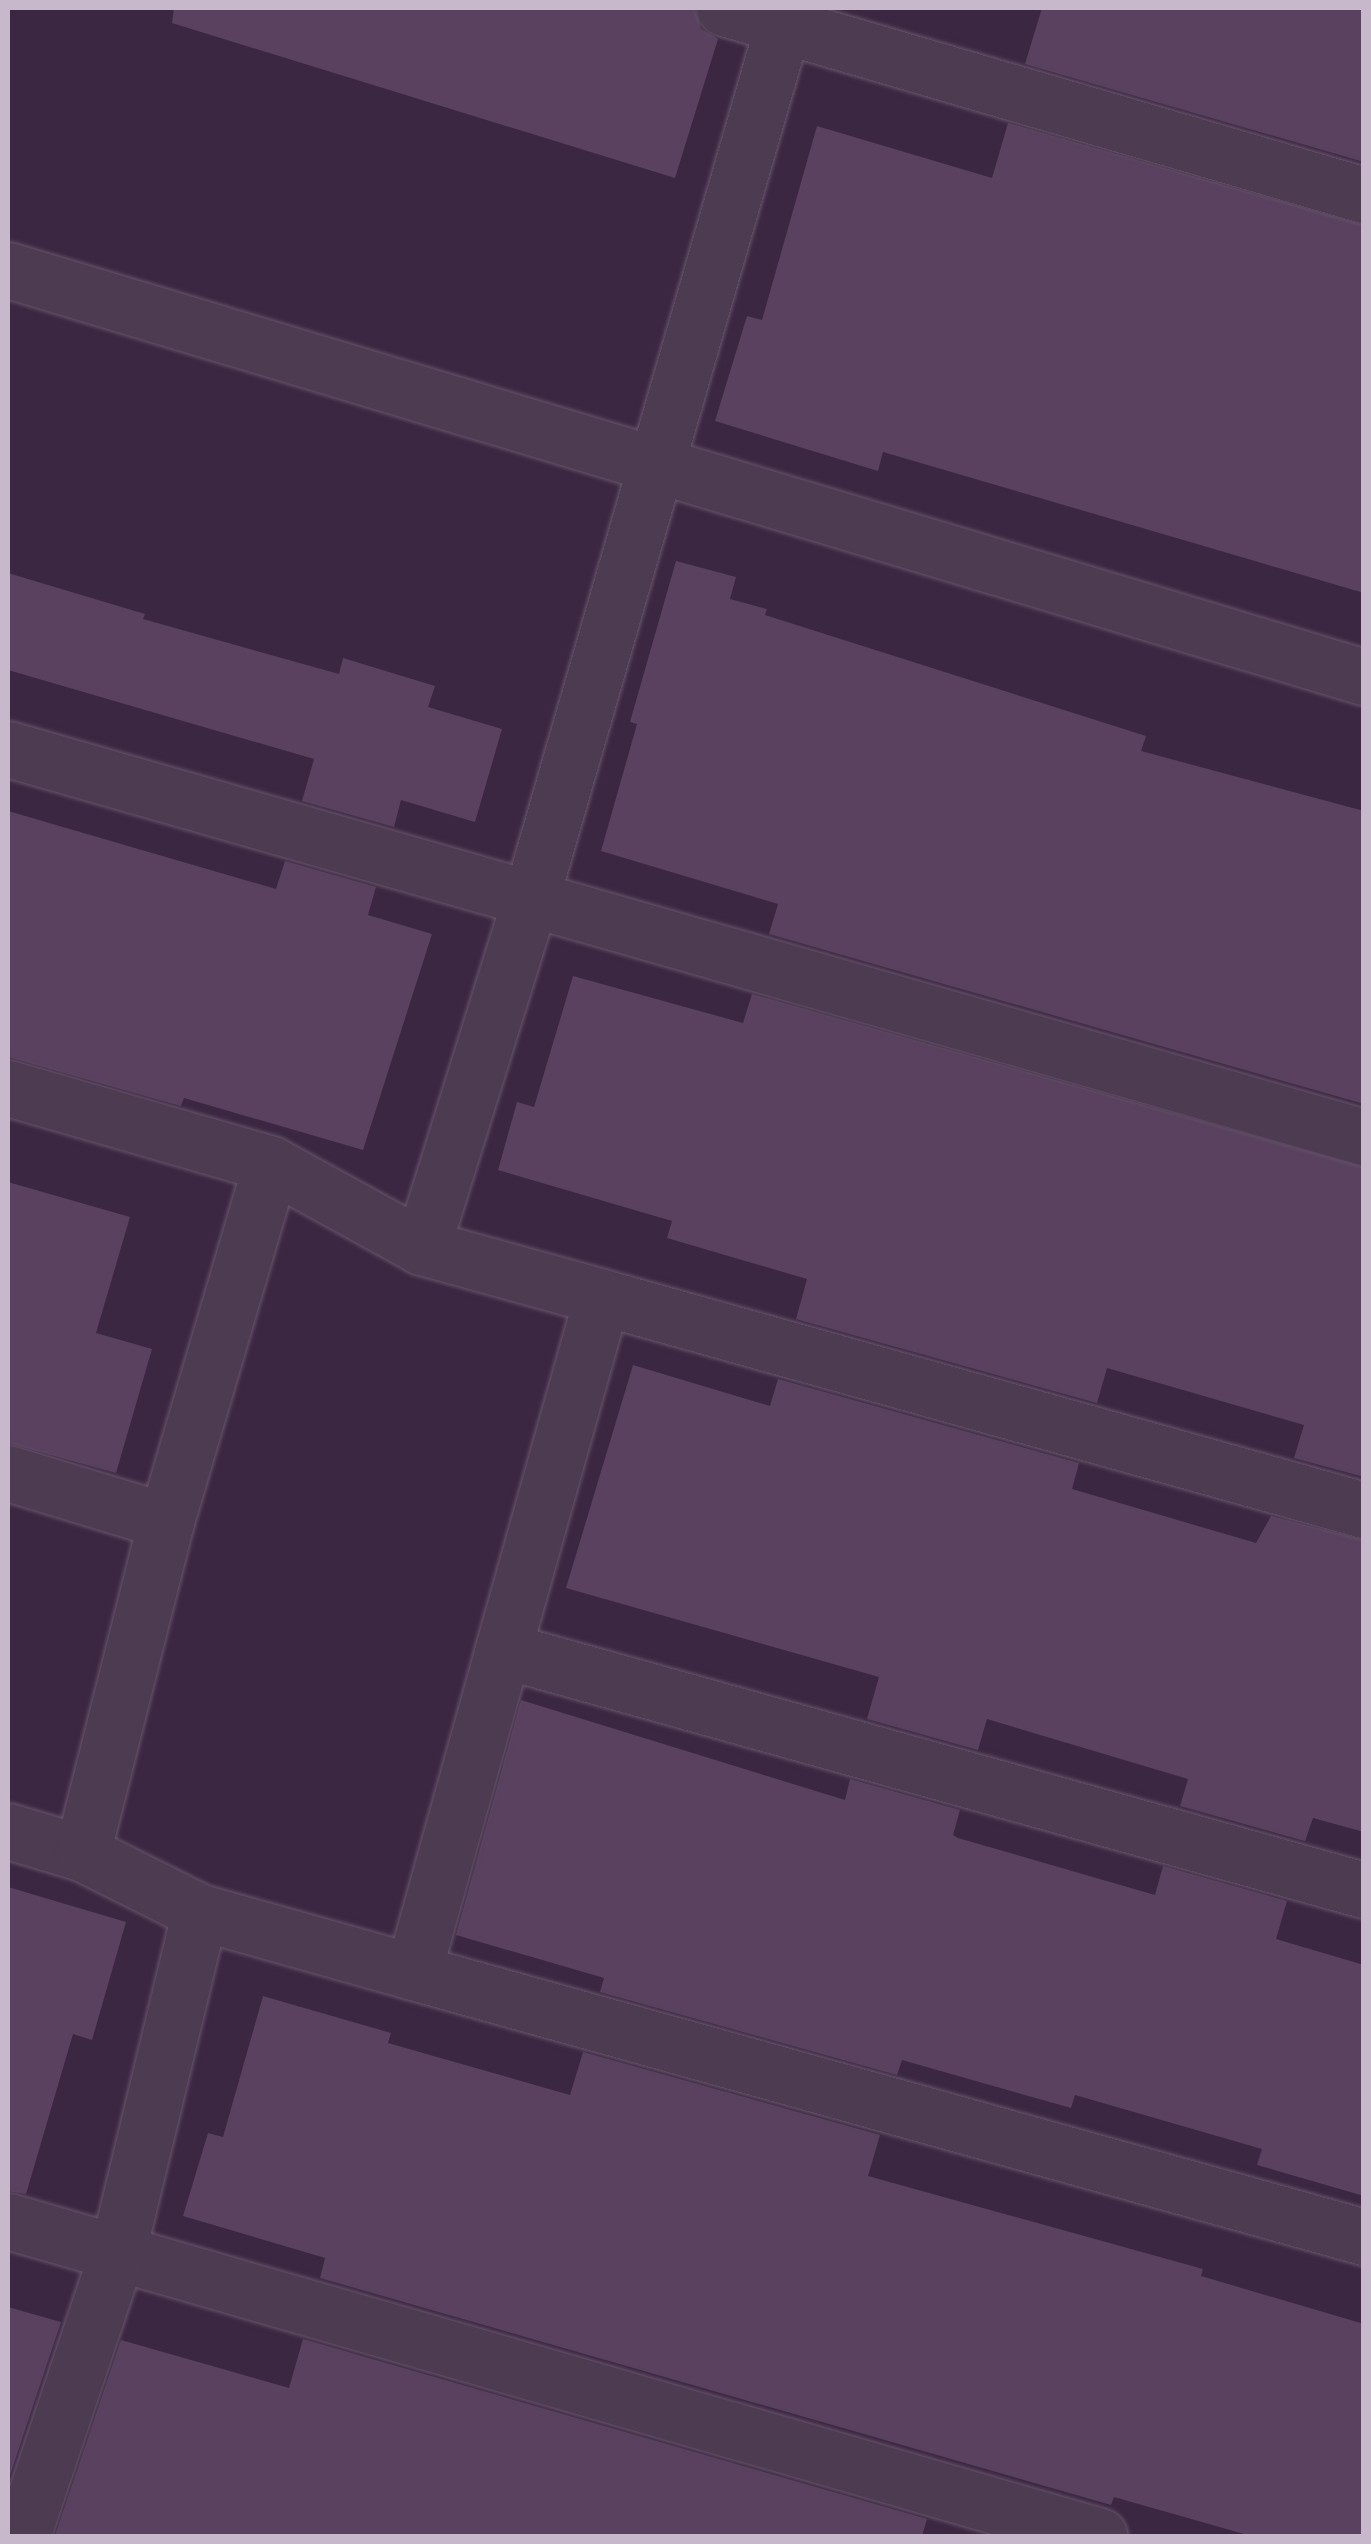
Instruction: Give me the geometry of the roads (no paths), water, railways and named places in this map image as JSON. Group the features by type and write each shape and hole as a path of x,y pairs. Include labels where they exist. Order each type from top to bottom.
{"street":[{"path":"724,8 785,17 1364,195"},
{"path":"422,1247 530,901 785,17"},
{"path":"8,270 1364,677"},
{"path":"8,750 1364,1137"},
{"path":"8,1088 271,1164 422,1247 1364,1510"},
{"path":"82,1853 166,1520 271,1164"},
{"path":"413,1972 602,1297"},
{"path":"8,1474 166,1520"},
{"path":"503,1650 1364,1890"},
{"path":"8,1832 82,1853 200,1912 1364,2237"},
{"path":"22,2536 117,2254 200,1912"},
{"path":"8,2221 1099,2536"}]}
